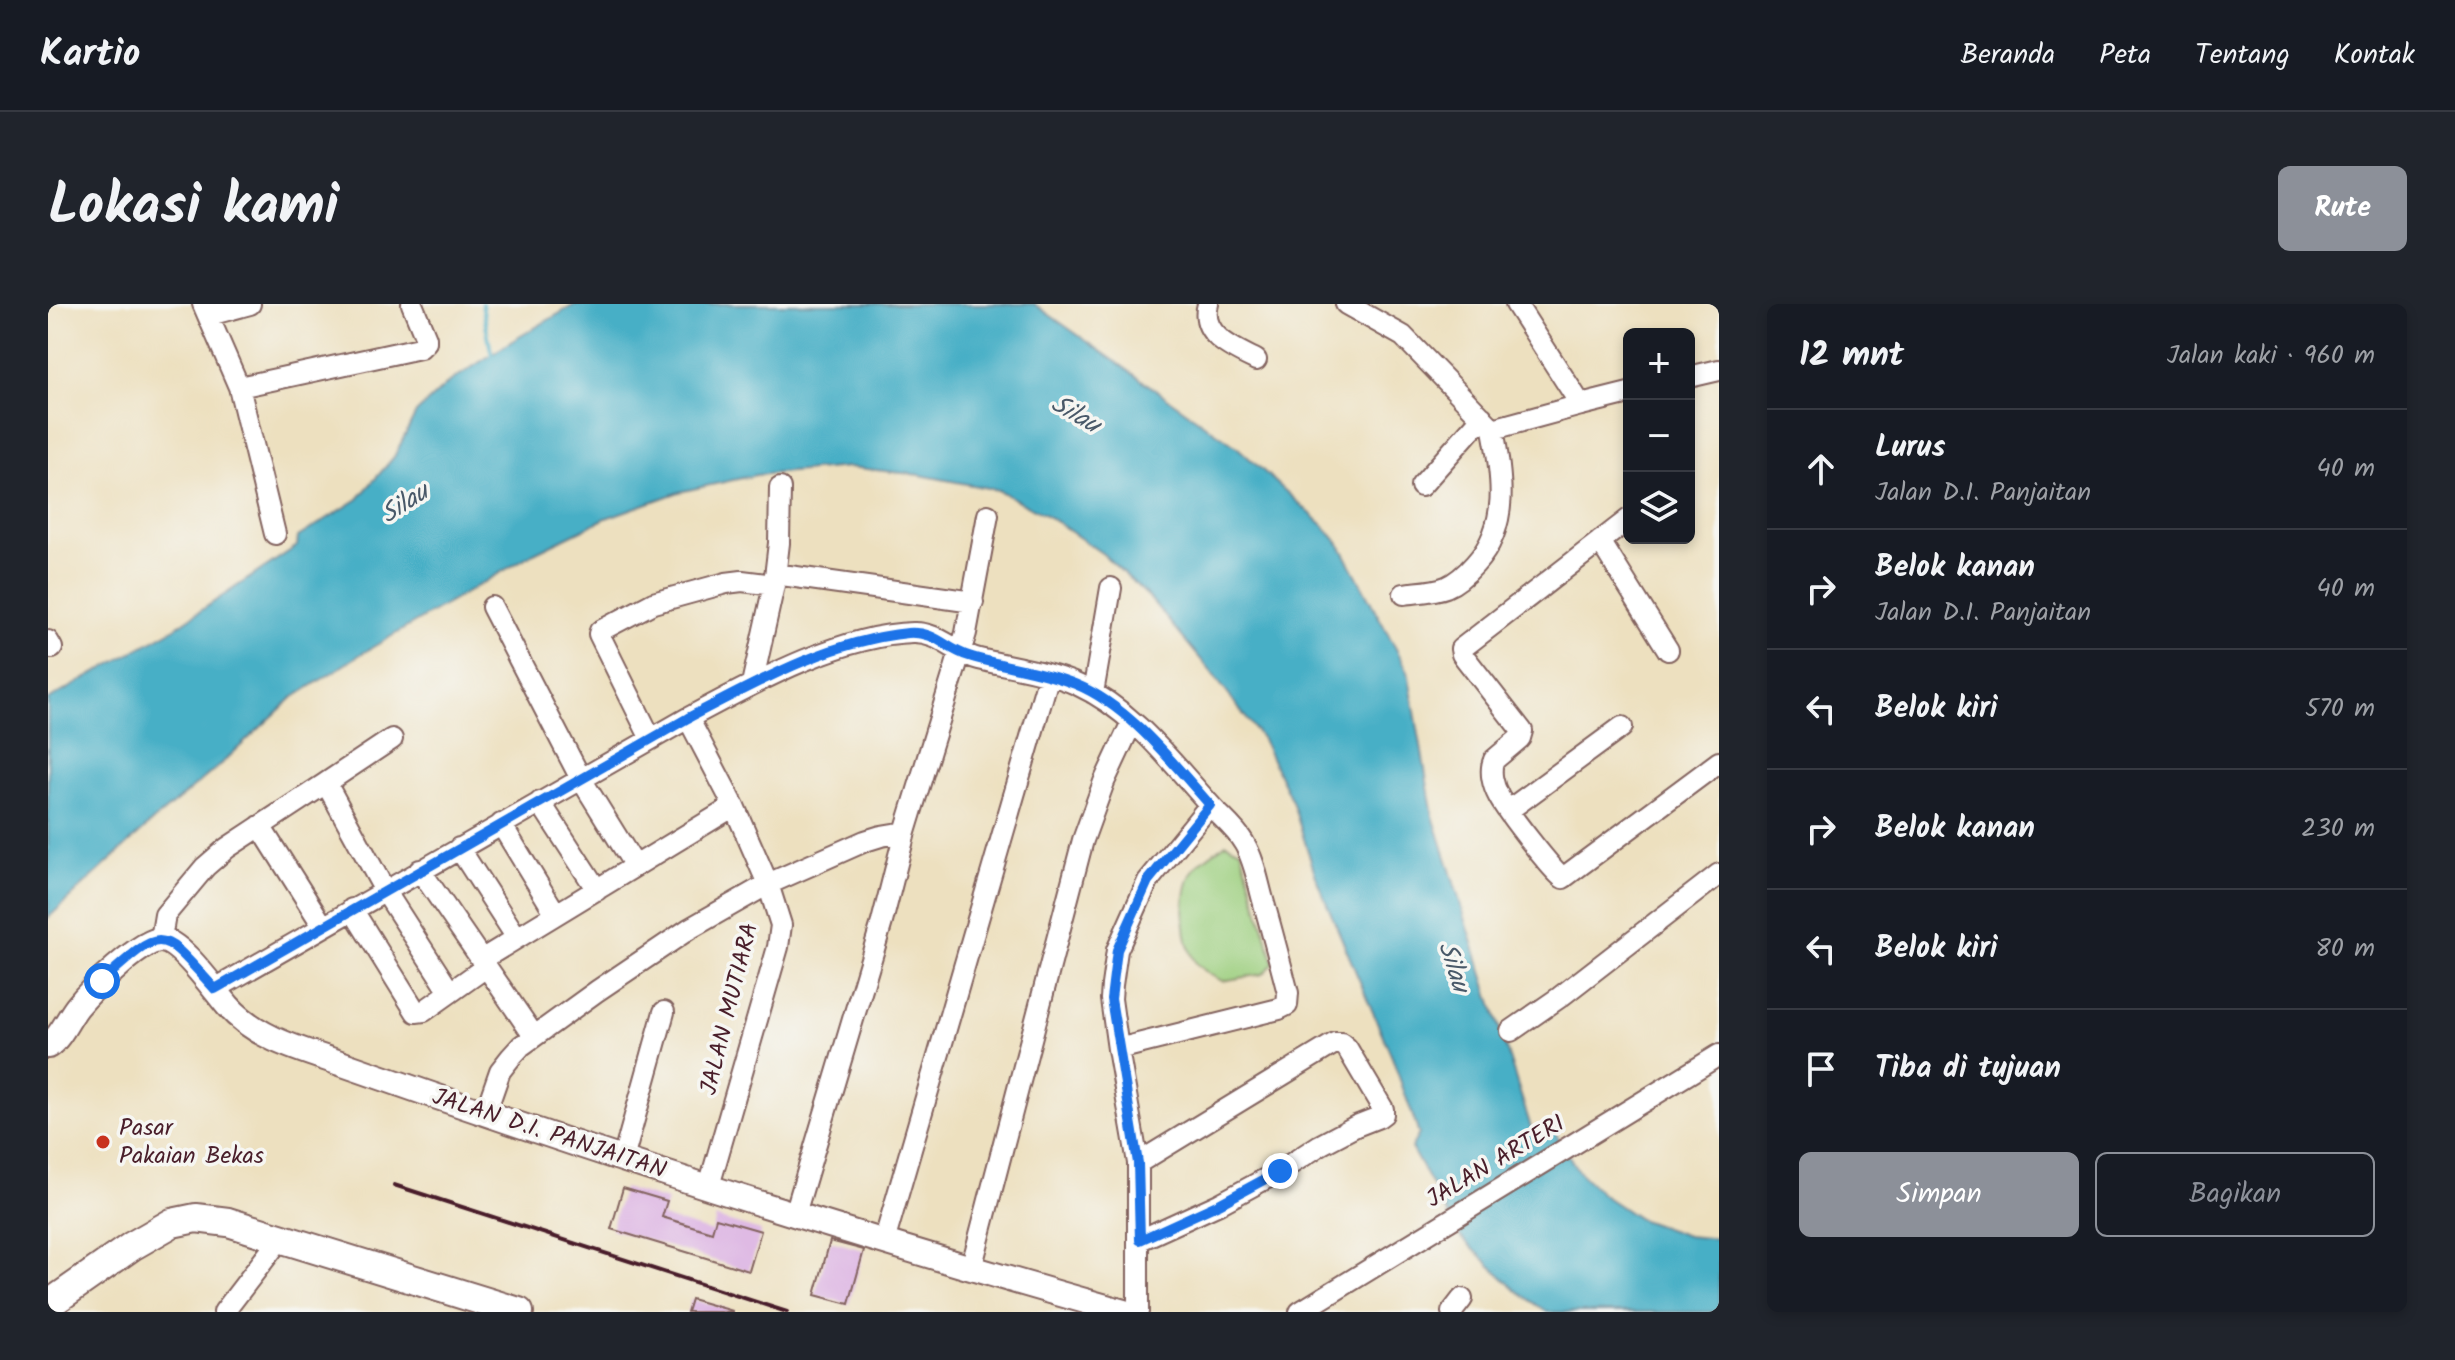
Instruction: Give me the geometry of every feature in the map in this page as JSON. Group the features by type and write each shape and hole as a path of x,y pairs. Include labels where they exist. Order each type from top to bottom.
{"highway":[{"path":"48,1305 132,1246 172,1223 196,1218 228,1222 519,1312"}],"main road":[{"name":"JALAN D.I. PANJAITAN","path":"161,939 177,947 241,1018 268,1035 319,1056 485,1114 795,1214 971,1269 1124,1312"},
{"path":"48,1046 58,1037 78,1005 102,981 135,951 161,939"}],"street":[{"path":"250,304 206,309 239,387 275,534"},
{"path":"239,387 420,348 426,338 412,304"},
{"path":"1208,304 1206,311 1215,334 1225,344 1256,360"},
{"path":"1346,304 1403,336 1488,423 1502,490 1500,518 1488,548 1466,573 1445,587 1404,594"},
{"path":"1516,304 1581,405"},
{"path":"1695,376 1719,370"},
{"path":"1421,486 1488,423 1623,394"},
{"path":"752,684 774,579 779,543 780,488"},
{"path":"795,1214 966,633 988,515"},
{"path":"1623,524 1461,649 1522,731 1520,738 1491,764 1499,796 1563,878 1719,762"},
{"path":"1600,541 1668,650"},
{"path":"651,739 599,634 653,603 742,581 774,579 973,602"},
{"path":"1093,693 1111,588"},
{"path":"492,607 581,779 635,866"},
{"path":"215,989 752,684 841,647 921,633 945,641 959,653 1049,675 1093,693 1132,722 1170,759 1244,842 1289,1000 1287,1005 1118,1049"},
{"path":"884,1242 1049,675"},
{"name":"JALAN MUTIARA","path":"688,718 734,806 768,884 779,914 781,934 709,1186"},
{"path":"971,1269 1083,840 1104,782 1132,722"},
{"path":"1509,810 1622,727"},
{"path":"161,939 165,915 205,867 227,848 392,739"},
{"path":"326,783 385,891 450,992"},
{"path":"540,802 597,890"},
{"path":"1138,1312 1138,1163 1118,1049 1112,985 1117,950 1148,881 1210,805"},
{"path":"352,909 416,1012 424,1011 517,938 734,806"},
{"path":"501,824 556,914"},
{"path":"260,826 323,926"},
{"path":"485,1114 500,1071 521,1046 645,956 768,884 865,841 905,832"},
{"path":"459,848 517,938"},
{"path":"420,870 534,1036"},
{"path":"1511,1031 1719,874"},
{"path":"623,1159 664,1012"},
{"path":"1138,1163 1335,1043 1347,1048 1383,1109 1379,1117 1320,1145 1219,1204 1140,1240"},
{"name":"JALAN ARTERI","path":"1300,1312 1719,1055"},
{"path":"224,1312 280,1239"}],"green space":[{"path":"1226,843 1241,850 1274,963 1263,974 1222,981 1196,963 1188,943 1184,917 1186,891 1196,867"}],"water":[{"name":"Silau","path":"576,304 1034,304 1238,448 1339,543 1408,671 1433,816 1533,1134 1551,1126 1578,1171 1603,1195 1639,1219 1687,1236 1719,1239 1719,1312 1547,1312 1517,1291 1460,1236 1411,1148 1419,1134 1392,1057 1318,883 1292,801 1262,739 1148,596 1103,554 1051,518 998,490 920,475 849,467 756,475 679,492 606,518 534,553 361,654 291,699 48,918 48,700 175,628 297,546 298,537 358,499 394,457 416,413 448,383"}],"building":[{"path":"623,1188 667,1201 662,1217 712,1232 716,1218 761,1231 749,1271 611,1229"},
{"path":"830,1241 864,1250 849,1304 815,1295"},
{"path":"691,1299 733,1311 733,1312 687,1312"}],"waterway":[{"path":"482,304 492,357"}],"railway":[{"path":"394,1185 787,1312"}],"place":[{"name":"Pasar Pakaian Bekas","path":"103,1142"}],"route":[{"path":"102,981 135,951 161,939 177,947 215,989 752,684 841,647 921,633 945,641 959,653 1049,675 1093,693 1132,722 1210,805 1148,881 1117,950 1111,999 1138,1163 1140,1240 1219,1204 1280,1171"}]}
